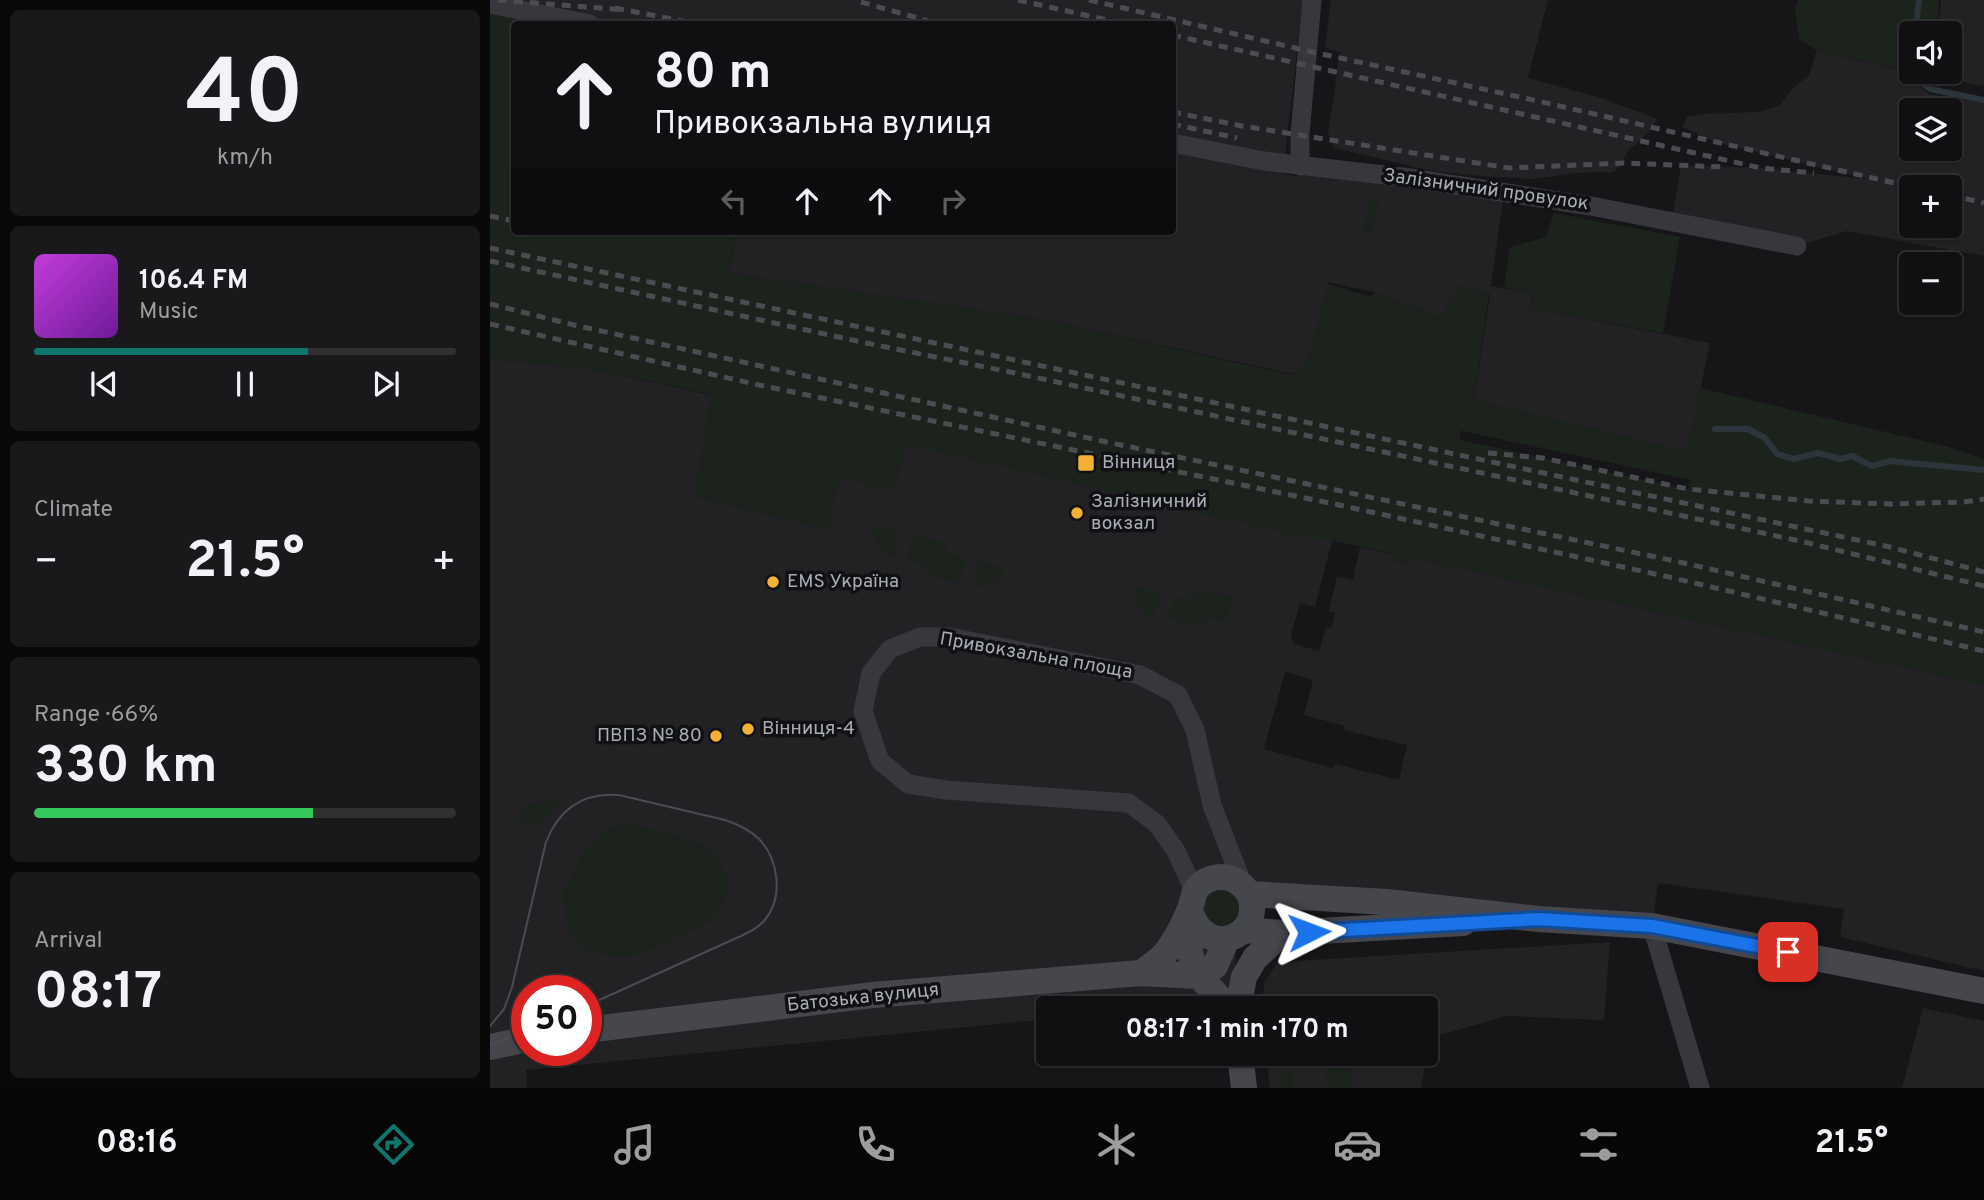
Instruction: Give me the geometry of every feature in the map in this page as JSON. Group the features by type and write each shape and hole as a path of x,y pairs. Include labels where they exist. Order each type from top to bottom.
{"main road":[{"path":"1141,973 1171,947 1208,880 1226,877 1246,889 1538,919 1652,926 1984,991"},
{"path":"1198,976 1215,966 1252,914 1252,904 1246,889"},
{"path":"1193,905 1201,931 1209,936 1538,919"},
{"path":"1193,905 1189,952 1198,976 1219,996"},
{"path":"1240,996 1244,977 1255,958 1283,933"},
{"path":"1235,935 1237,996"},
{"name":"Батозька вулиця","path":"602,1028 873,995 1141,973 1198,976"},
{"path":"490,1047 511,1042"},
{"path":"1241,1066 1244,1088"}],"street":[{"path":"1300,166 1300,134 1312,0"},
{"path":"490,4 575,21"},
{"name":"Залізничний провулок","path":"1176,144 1264,161 1410,178 1591,205 1797,246"},
{"name":"Привокзальна площа","path":"1193,905 1176,851 1157,824 1129,803 947,790 908,784 880,761 863,711 871,673 890,649 920,637 949,637 1140,675 1178,695 1195,730 1212,805 1246,889"},
{"path":"1652,926 1700,1088"}],"shaded area":[{"path":"490,0 587,21 511,21 511,235 736,235 729,273 1046,320 1292,375 1308,362 1327,284 1372,297 1374,292 1442,318 1459,285 1489,293 1474,400 1687,452 1700,388 1945,446 1984,459 1984,685 1417,559 1403,563 1390,560 1390,553 1330,540 1296,536 906,444 895,491 839,479 828,530 694,497 711,394 581,367 490,359","holes":["1460,429 1691,480 1688,489 1460,440"]},
{"path":"494,0 1303,0 1283,174 1298,177 1300,166 1504,192 1490,293 1491,286 1532,293 1531,308 1710,343 1687,452 1474,400 1490,294 1459,285 1442,318 1374,292 1328,282 1308,362 1292,374 1046,320 729,273 736,235 1176,235 1176,21 588,21"},
{"path":"1331,0 1548,0 1528,78 1598,97 1658,119 1648,133 1627,152 1620,167 1613,172 1533,179 1480,176 1433,171 1334,148 1328,135 1340,52 1325,48"},
{"path":"1798,0 1939,0 1938,21 1899,21 1899,68 1817,51 1799,39 1795,9"},
{"path":"1941,0 1984,0 1984,86 1962,82 1962,21 1939,21"},
{"path":"1817,51 1899,69 1899,84 1916,84 1929,94 1953,98 1899,98 1899,161 1962,161 1962,99 1984,103 1984,256 1847,231 1797,246 1672,221 1681,165 1761,168 1869,179 1718,143 1682,127 1687,117 1756,112 1779,106 1793,88 1809,75"},
{"path":"1373,195 1380,198 1369,239 1363,231"},
{"path":"1554,213 1680,237 1663,333 1531,308 1532,293 1504,287 1510,247 1546,237"},
{"path":"490,359 581,367 1335,529 1315,607 1300,603 1291,635 1294,644 1319,651 1326,627 1331,628 1335,613 1329,611 1337,577 1353,580 1360,547 1390,554 1390,560 1403,563 1417,559 1984,685 1984,971 1840,937 1844,909 1658,883 1652,926 1236,907 1235,996 1036,996 1036,1020 602,1063 602,975 511,975 511,1066 567,1066 526,1070 527,1088 490,1088","holes":["1285,672 1313,680 1304,715 1345,726 1344,730 1407,745 1399,780 1335,764 1333,768 1264,749"]},
{"path":"874,526 899,532 895,557 878,546"},
{"path":"912,535 946,542 948,551 955,556 967,558 960,583 926,576 925,565 907,560"},
{"path":"979,561 1005,567 993,583 974,587"},
{"path":"1136,587 1160,593 1154,618 1139,606"},
{"path":"1197,589 1232,597 1226,621 1210,618 1204,621 1201,627 1169,619 1174,596 1191,599"},
{"path":"569,796 537,824 518,822 525,806"},
{"path":"627,824 666,832 703,845 718,855 728,880 723,906 710,922 631,957 600,955 584,949 574,939 565,922 564,889 585,850 605,830"},
{"path":"1221,889 1234,895 1240,908 1234,921 1221,927 1208,921 1202,908 1208,895"},
{"path":"1610,942 1604,1020 1506,1016 1438,1036 1438,996 1262,996 1265,981 1278,962"},
{"path":"1923,1008 1984,1021 1984,1088 1902,1088"},
{"path":"1267,1066 1425,1066 1421,1088 1270,1088"},
{"path":"1331,1066 1356,1066 1350,1088 1328,1088 1325,1073"},
{"path":"1291,1070 1293,1088 1281,1088 1279,1072"}],"waterway":[{"path":"1916,21 1919,0"},
{"path":"1923,84 1930,89 1984,100"},
{"path":"1715,429 1748,429 1765,438 1777,454 1794,459 1818,453 1840,459 1852,456 1872,466 1890,461 1984,470"}],"tram line":[{"path":"515,975 546,842 558,820 574,805 594,796 619,795 725,820 743,827 759,839 771,857 776,879 774,901 762,923 754,930 602,999"},
{"path":"490,1026 504,1009 511,990"},
{"path":"490,1045 511,1037"}],"railway":[{"path":"498,0 624,10"},
{"path":"1018,0 1112,21"},
{"path":"1089,0 1899,184"},
{"path":"861,2 928,21"},
{"path":"615,8 682,21"},
{"path":"1176,36 1761,168 1814,173"},
{"path":"1176,113 1242,126 1509,168 1624,163 1726,167"},
{"path":"1176,125 1237,138"},
{"path":"1962,198 1984,203"},
{"path":"490,216 511,220"},
{"path":"490,248 1890,547 1984,572"},
{"path":"490,261 1800,541 1984,586"},
{"path":"490,304 574,325 1102,441 1675,561 1984,632"},
{"path":"490,324 759,385 1339,505 1669,577 1984,651"},
{"path":"1488,453 1543,458 1688,489 1809,501 1889,504 1984,499"}],"place":[{"name":"Вінниця","path":"1086,463"},
{"name":"Залізничний вокзал","path":"1077,513"},
{"name":"EMS Україна","path":"773,582"},
{"name":"Вінниця-4","path":"748,729"},
{"name":"ПВПЗ № 80","path":"716,736"}],"route":[{"path":"1309,932 1538,919 1652,926 1788,952"}]}
